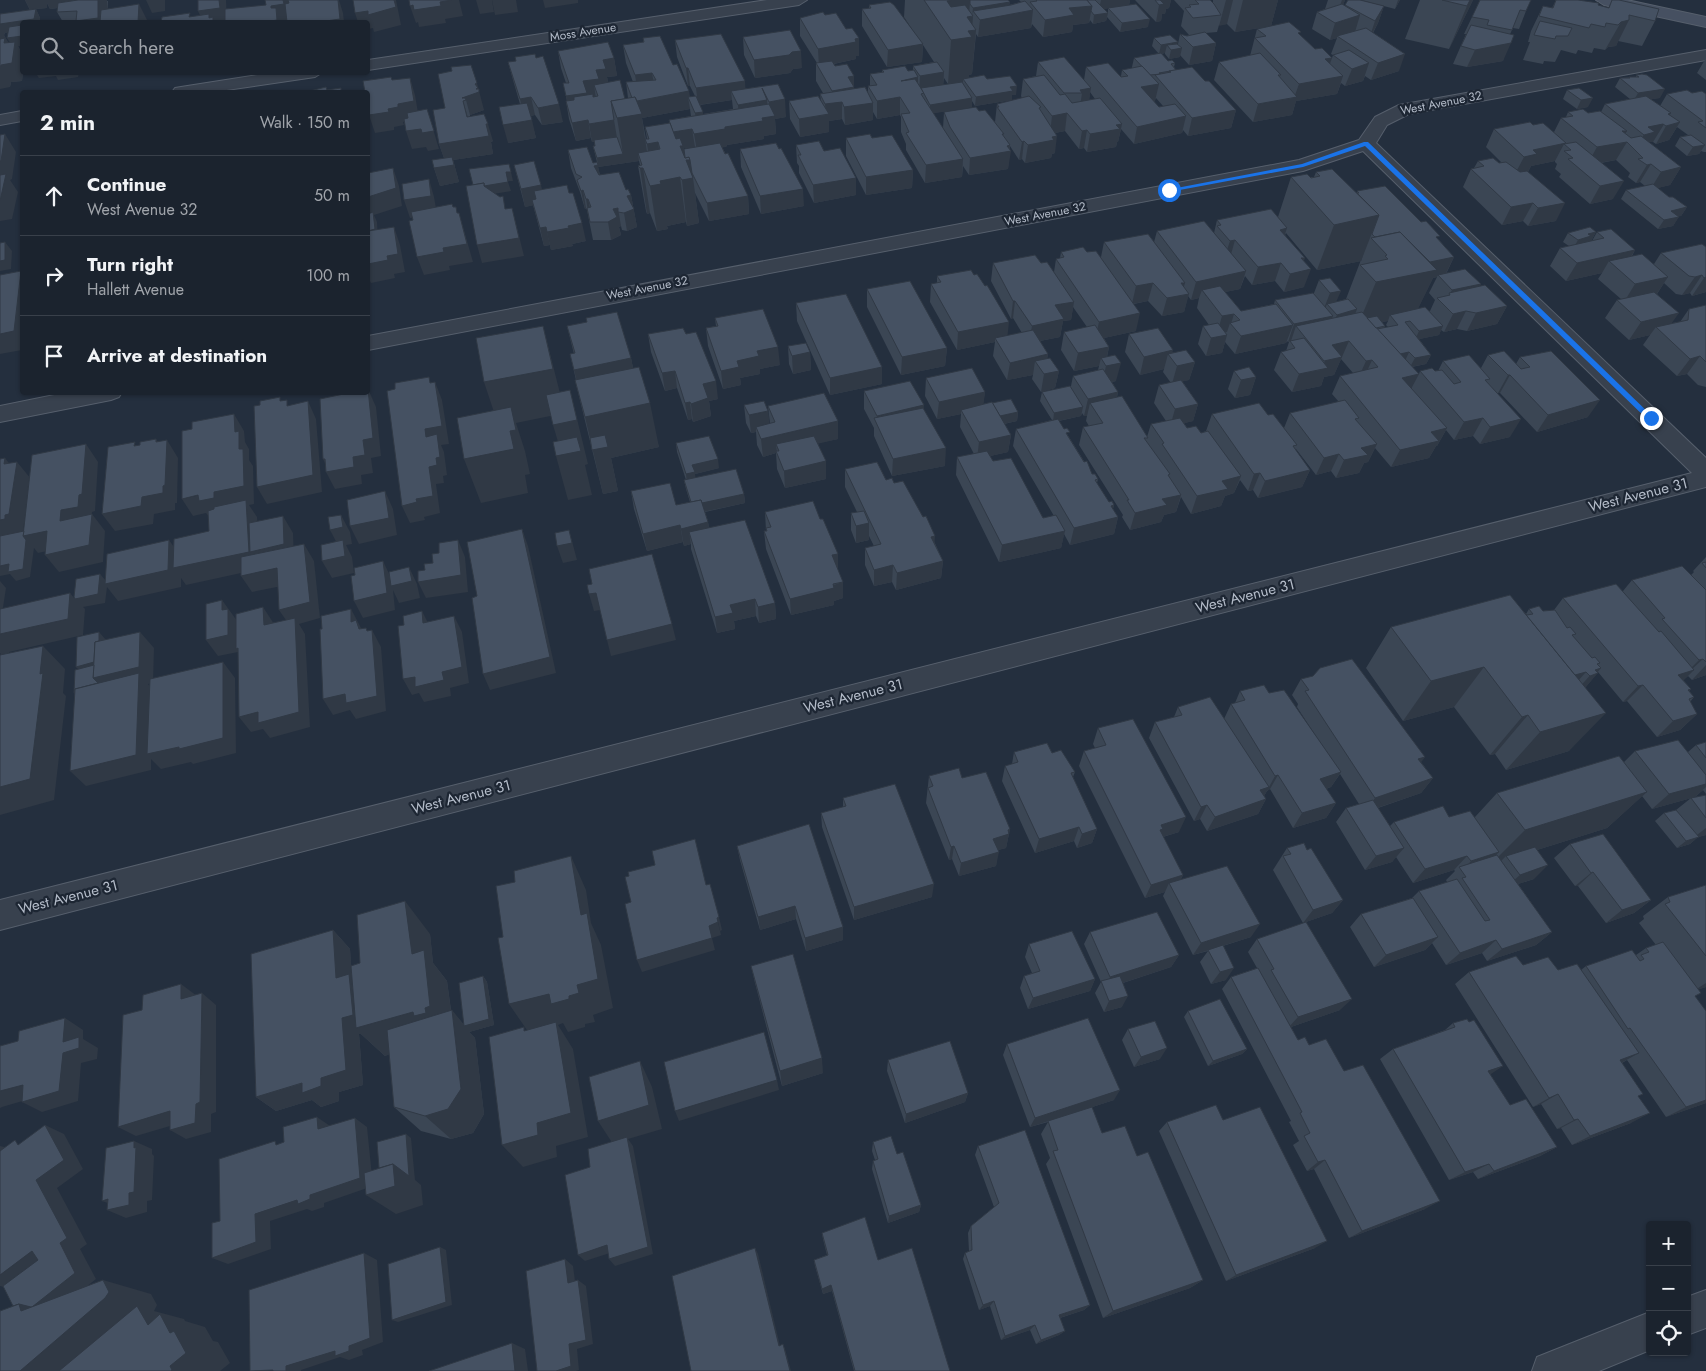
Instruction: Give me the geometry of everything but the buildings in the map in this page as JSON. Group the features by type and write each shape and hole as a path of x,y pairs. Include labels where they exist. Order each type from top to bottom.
{"main road":[{"path":"1604,0 1706,22"}],"street":[{"name":"Moss Avenue","path":"370,65 799,0"},
{"name":"West Avenue 32","path":"370,342 1303,165 1366,144 1377,123 1388,115 1405,109 1706,54"},
{"path":"194,90 294,75"},
{"path":"0,120 20,116"},
{"path":"1366,144 1706,472"},
{"path":"0,414 96,395"},
{"name":"West Avenue 31","path":"0,915 1706,478"},
{"path":"1691,1315 1706,1309"},
{"path":"1551,1371 1646,1333"}],"route":[{"path":"1169,190 1303,165 1366,144 1651,418"}]}
